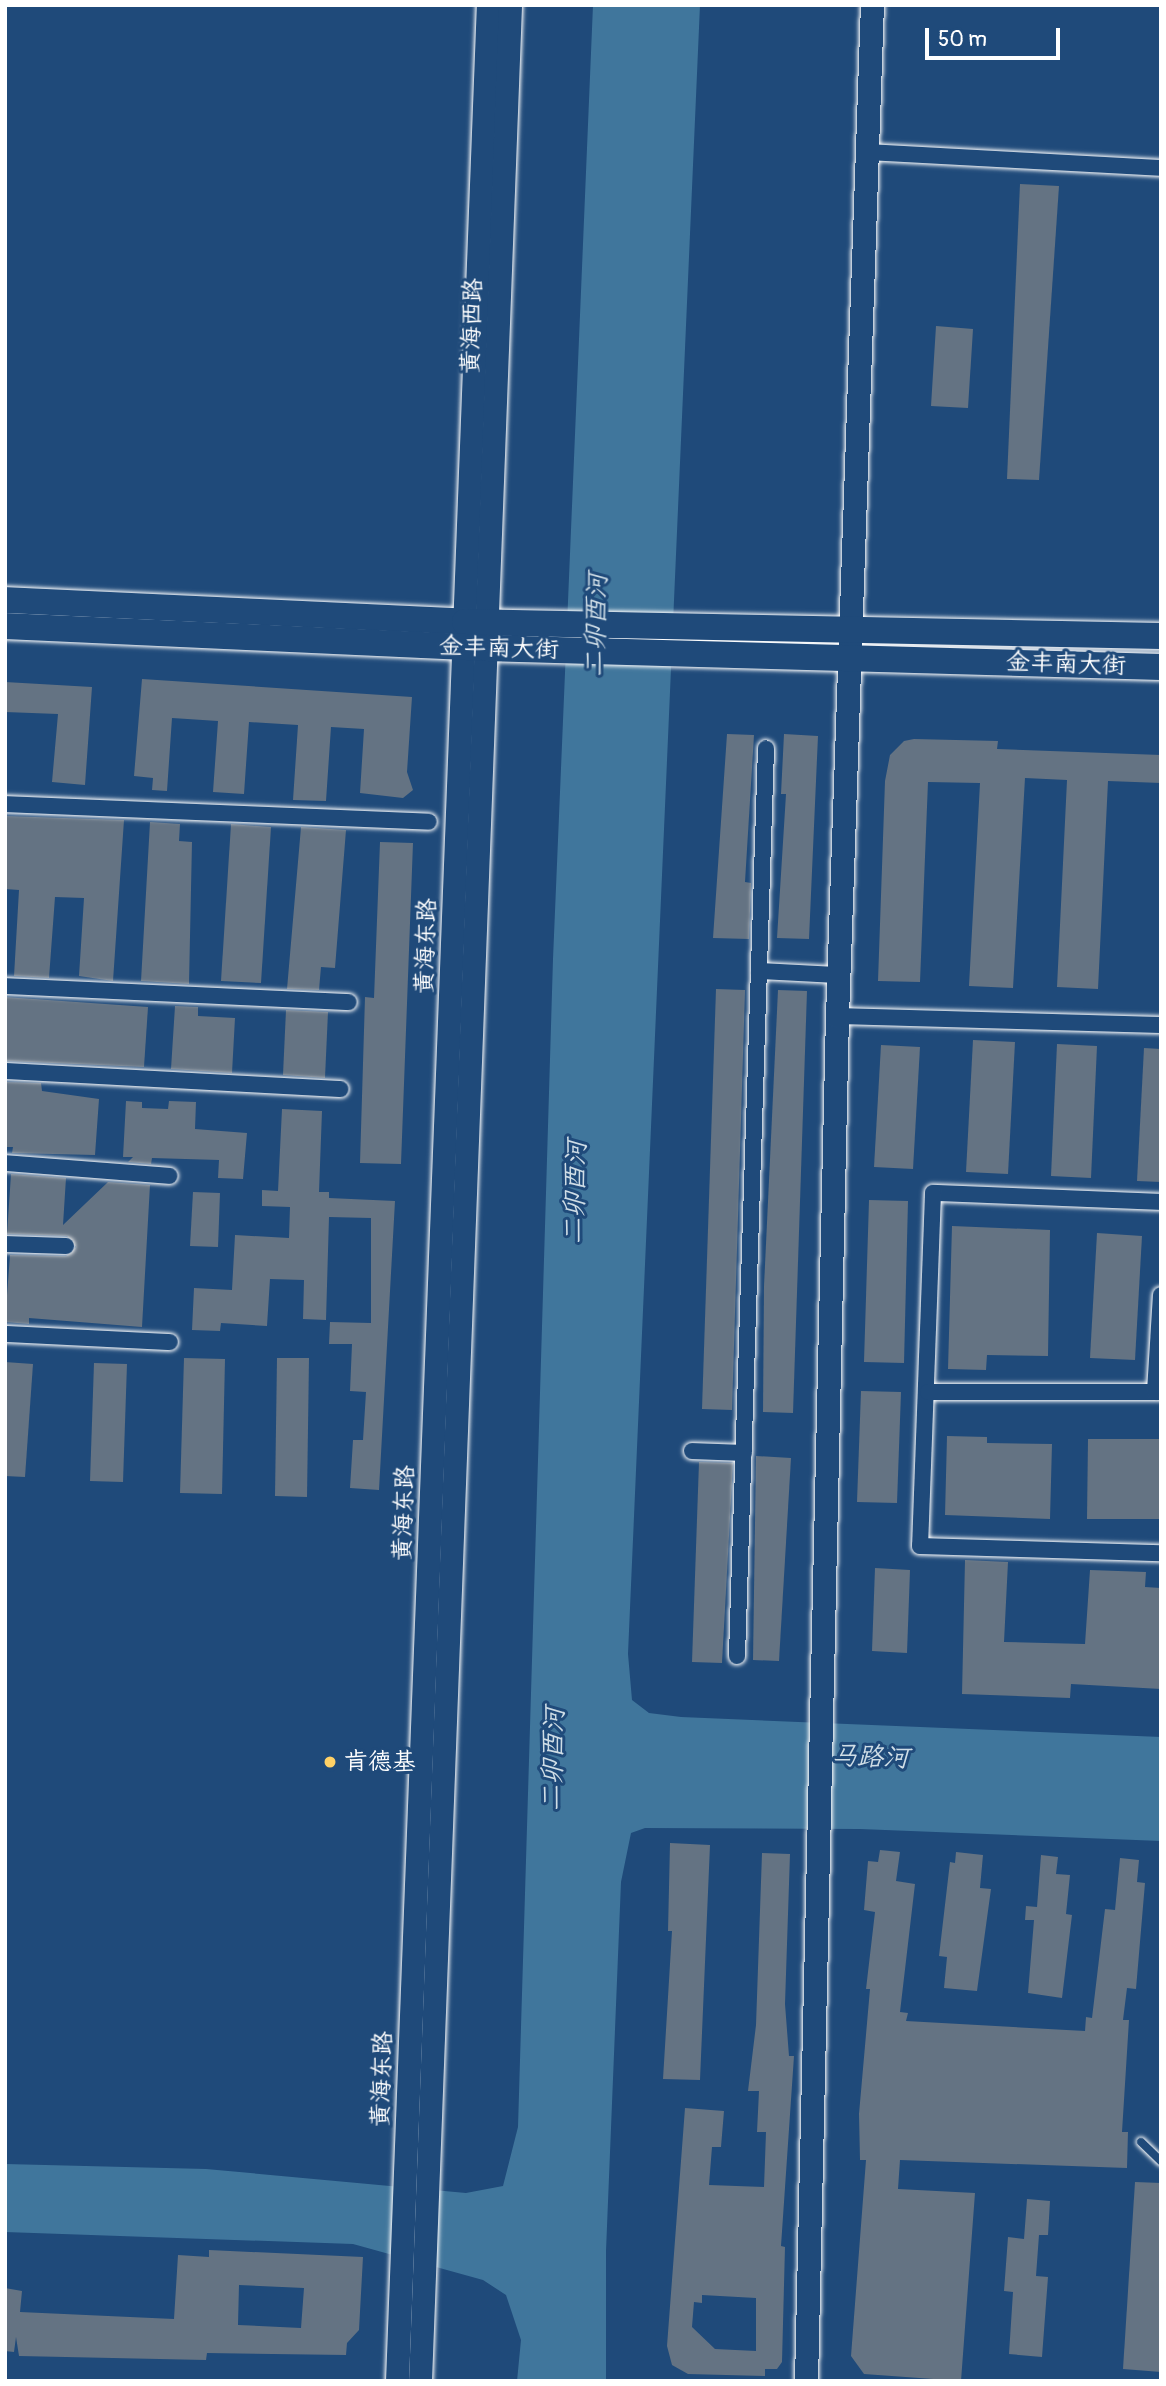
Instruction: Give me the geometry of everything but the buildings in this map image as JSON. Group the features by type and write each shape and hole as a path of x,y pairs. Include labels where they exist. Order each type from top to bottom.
{"main road":[{"name":"黄海西路","path":"476,635 488,5"},
{"name":"黄海西路","path":"476,635 510,5"},
{"path":"806,2381 818,1710 847,645 872,5"},
{"name":"金丰南大街","path":"5,600 476,635"},
{"name":"金丰南大街","path":"5,626 847,645 1161,667"},
{"name":"黄海东路","path":"420,2381 413,2272 476,635"},
{"name":"金丰南大街","path":"847,645 1161,636"},
{"name":"黄海东路","path":"397,2381 413,2272"}],"street":[{"path":"866,152 1161,168"},
{"path":"737,1657 766,748"},
{"path":"5,804 429,822"},
{"path":"758,971 838,975"},
{"path":"5,986 349,1002"},
{"path":"837,1016 1161,1025"},
{"path":"5,1071 341,1089"},
{"path":"5,1163 169,1176"},
{"path":"1161,1202 933,1193 929,1392 920,1546 1161,1553"},
{"path":"5,1244 66,1246"},
{"path":"929,1392 1158,1392 1161,1295"},
{"path":"5,1334 170,1342"},
{"path":"692,1451 744,1453"}],"lane":[{"path":"1141,2142 1161,2161"}],"water":[{"path":"593,5 700,5 628,1654 632,1700 649,1713 681,1717 1161,1737 1161,1841 860,1829 645,1828 631,1833 621,1882 606,2251 606,2381 517,2381 521,2340 506,2295 483,2280 353,2244 5,2232 5,2164 206,2169 466,2193 503,2186 518,2127 553,959"}],"place":[{"name":"肯德基","path":"330,1762"}],"water label":[{"name":"二卯酉河","path":"597,625"},
{"name":"二卯酉河","path":"576,1192"},
{"name":"马路河","path":"870,1758"},
{"name":"二卯酉河","path":"554,1759"}]}
